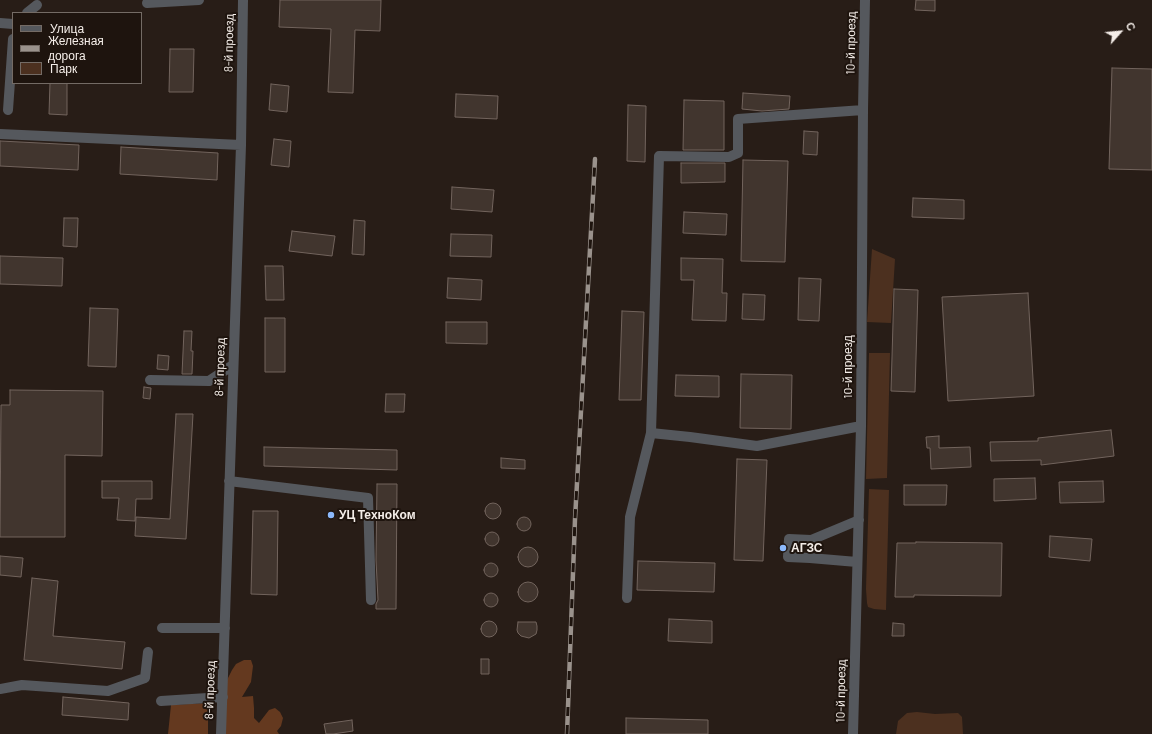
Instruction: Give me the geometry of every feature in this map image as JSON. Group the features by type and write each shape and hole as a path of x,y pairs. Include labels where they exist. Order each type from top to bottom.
{"street":[{"path":"147,2 199,0"},
{"name":"8-й проезд","path":"221,734 241,145 242,0"},
{"name":"10-й проезд","path":"853,734 861,426 865,0"},
{"path":"28,12 37,5"},
{"path":"0,23 12,24"},
{"path":"8,110 12,53"},
{"path":"627,598 630,517 652,433 659,156 728,157 738,153 738,119 863,110"},
{"path":"0,134 241,145"},
{"path":"150,380 209,381 233,366"},
{"path":"652,433 757,446 861,426"},
{"path":"229,481 368,498 371,600"},
{"path":"857,562 788,557 789,539 811,540 859,520"},
{"path":"162,628 225,628"},
{"path":"0,689 22,685 108,691 145,678 148,652"},
{"path":"160,701 223,697"}],"green space":[{"path":"872,249 895,259 891,323 867,322"},
{"path":"869,353 890,353 887,478 866,479"},
{"path":"869,489 889,490 886,610 868,607 867,603 866,589"},
{"path":"917,712 935,714 958,713 962,717 963,734 896,734 898,721 907,713"}],"shaded area":[{"path":"244,660 251,660 253,666 251,682 242,697 253,696 254,718 259,723 269,710 275,708 280,712 283,718 281,726 277,731 279,734 225,734 227,680 236,664"},
{"path":"208,703 208,734 168,734 171,705"}],"building":[{"path":"280,0 381,0 380,31 355,30 353,93 328,92 331,29 279,27"},
{"path":"916,0 935,0 935,11 915,10"},
{"path":"170,49 194,49 193,92 169,92"},
{"path":"1112,68 1152,69 1152,170 1109,169"},
{"path":"50,84 67,84 67,115 49,114"},
{"path":"271,84 289,86 287,112 269,110"},
{"path":"743,93 790,96 789,109 762,111 742,109"},
{"path":"456,94 498,96 497,119 455,117"},
{"path":"684,100 724,101 724,150 683,150"},
{"path":"628,105 646,106 645,162 627,161"},
{"path":"804,131 818,132 817,155 803,154"},
{"path":"274,139 291,141 289,167 271,165"},
{"path":"0,141 79,145 78,170 0,166"},
{"path":"121,147 218,153 217,180 120,174"},
{"path":"743,160 788,161 785,262 741,261"},
{"path":"681,163 725,163 725,182 681,183"},
{"path":"452,187 494,190 492,212 451,209"},
{"path":"913,198 964,200 964,219 912,217"},
{"path":"684,212 727,214 726,235 683,233"},
{"path":"64,218 78,218 77,247 63,246"},
{"path":"354,220 365,221 364,255 352,254"},
{"path":"292,231 335,236 332,256 289,251"},
{"path":"451,234 492,235 491,257 450,256"},
{"path":"0,256 63,258 62,286 0,284"},
{"path":"681,258 723,259 722,293 727,293 726,321 692,320 694,280 681,280"},
{"path":"265,266 283,266 284,300 266,300"},
{"path":"448,278 482,280 481,300 447,298"},
{"path":"799,278 821,279 819,321 798,320"},
{"path":"894,289 918,290 915,392 891,391"},
{"path":"1028,293 1034,396 948,401 942,297"},
{"path":"743,294 765,295 764,320 742,319"},
{"path":"90,308 118,309 116,367 88,366"},
{"path":"622,311 644,312 641,400 619,400"},
{"path":"265,318 285,318 285,372 265,372"},
{"path":"446,322 487,322 487,344 446,343"},
{"path":"184,331 192,331 192,374 182,374"},
{"path":"158,355 169,356 168,370 157,369"},
{"path":"741,374 792,375 791,429 740,428"},
{"path":"676,375 719,376 719,397 675,396"},
{"path":"144,387 151,388 150,399 143,398"},
{"path":"10,390 103,391 102,456 65,455 65,537 0,537 1,405 10,405"},
{"path":"386,394 405,394 404,412 385,412"},
{"path":"176,414 193,414 186,539 135,536 136,517 170,519"},
{"path":"1111,430 1114,456 1041,465 1041,460 991,461 990,442 1038,441 1038,438"},
{"path":"939,436 939,448 970,447 971,467 931,469 930,448 927,448 926,437"},
{"path":"264,447 397,450 397,470 264,466"},
{"path":"501,458 525,460 525,469 501,468"},
{"path":"737,459 767,460 763,561 734,560"},
{"path":"1035,478 1036,499 994,501 994,479"},
{"path":"102,481 152,481 152,499 136,499 135,521 117,520 119,498 102,498"},
{"path":"1103,481 1104,502 1060,503 1059,482"},
{"path":"377,484 397,484 396,609 376,609 378,600 376,560"},
{"path":"904,485 947,485 946,505 904,505"},
{"path":"490,503 496,503 501,508 499,517 496,519 490,519 485,514 485,508"},
{"path":"253,511 278,511 277,595 251,594"},
{"path":"521,517 527,517 531,521 531,527 527,531 521,531 517,527 517,521"},
{"path":"489,532 495,532 499,536 499,542 495,546 489,546 485,542 485,536"},
{"path":"1050,536 1092,539 1090,561 1049,557"},
{"path":"897,543 1002,543 1001,596 914,595 914,597 895,597"},
{"path":"524,547 532,547 538,553 538,561 532,567 524,567 518,561 518,553"},
{"path":"0,556 23,558 21,577 0,575"},
{"path":"638,561 715,563 714,592 637,590"},
{"path":"488,563 494,563 498,567 498,573 494,577 488,577 484,573 484,567"},
{"path":"32,578 58,581 53,636 125,642 122,669 24,660"},
{"path":"524,582 532,582 538,588 538,596 532,602 524,602 518,596 518,588"},
{"path":"488,593 494,593 498,597 498,603 494,607 488,607 484,603 484,597"},
{"path":"669,619 712,621 712,643 668,641"},
{"path":"486,621 492,621 497,626 495,635 492,637 486,637 481,632 481,626"},
{"path":"518,622 536,622 536,634 529,638 521,636 517,630"},
{"path":"893,623 904,624 904,636 892,636"},
{"path":"481,659 489,659 489,674 481,674"},
{"path":"63,697 129,703 128,720 62,715"},
{"path":"626,718 708,720 708,734 626,734"},
{"path":"352,720 353,731 326,734 324,724"}],"railway":[{"path":"567,734 575,519 595,159"}],"place":[{"name":"УЦ ТехноКом","path":"331,515"},
{"name":"АГЗС","path":"783,548"}]}
